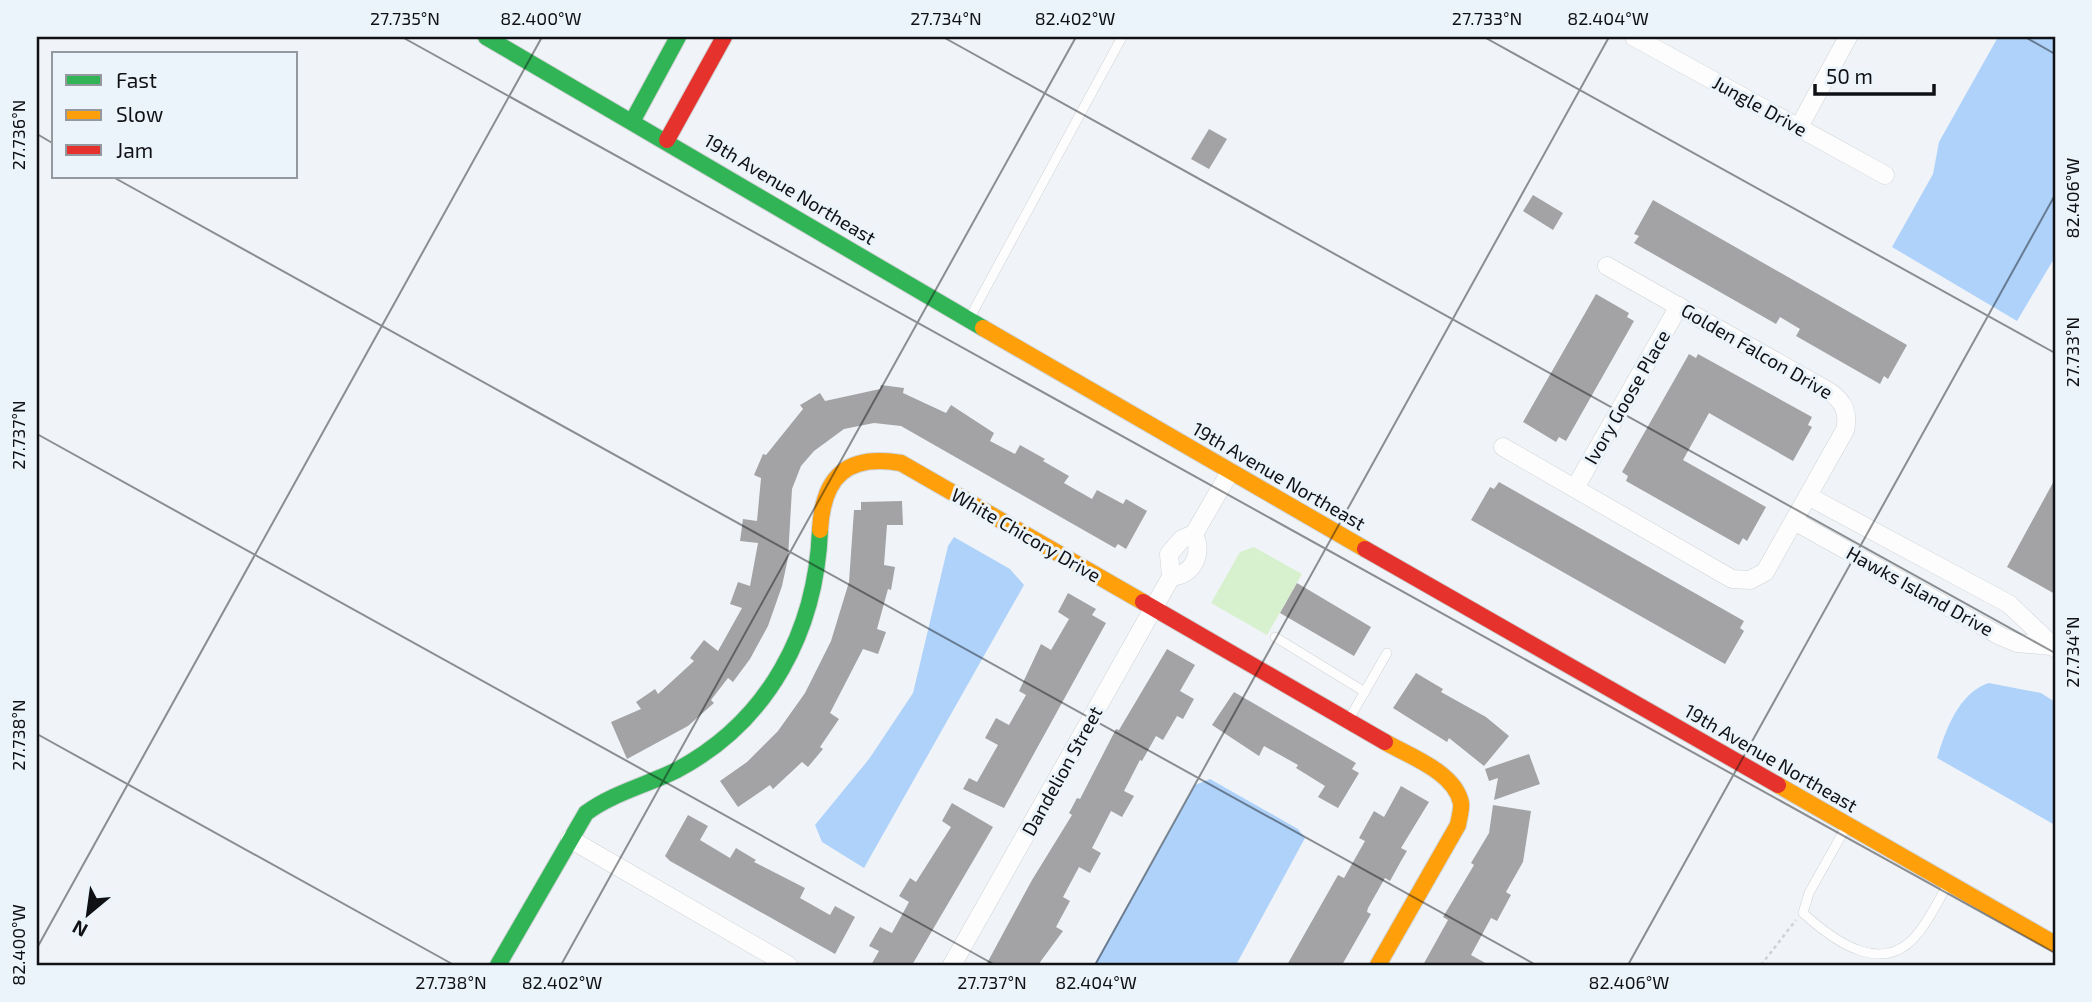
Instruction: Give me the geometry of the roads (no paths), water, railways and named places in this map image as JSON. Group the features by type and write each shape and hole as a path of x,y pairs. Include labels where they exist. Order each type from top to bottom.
{"street":[{"name":"19th Avenue Northeast","path":"486,37 633,120 968,320 1230,472 2055,944"},
{"path":"633,120 678,37"},
{"path":"667,140 724,37"},
{"name":"Jungle Drive","path":"1634,37 1885,175"},
{"path":"1799,127 1848,37"},
{"name":"Golden Falcon Drive","path":"1503,447 1732,579 1741,581 1758,578 1765,572 1845,430 1848,420 1840,399 1607,265"},
{"name":"Ivory Goose Place","path":"1575,488 1679,306"},
{"name":"White Chicory Drive","path":"498,965 586,813 596,804 666,776 710,749 747,719 769,690 789,660 816,584 822,503 829,486 841,472 856,462 869,459 901,463 1349,721 1439,774 1454,786 1461,804 1458,825 1378,965"},
{"name":"Dandelion Street","path":"952,965 1171,577 1169,554 1182,539 1194,534 1230,472"},
{"name":"Hawks Island Drive","path":"1808,496 2009,604 2054,644"},
{"name":"Hawks Island Drive","path":"1794,521 2000,636 2017,643 2054,644"},
{"path":"570,839 788,965"}],"lane":[{"path":"968,320 1122,37"},
{"path":"1275,638 1365,692"},
{"path":"1349,721 1387,653"},
{"path":"1847,825 1809,893 1804,913 1831,939 1862,953 1893,953 1918,934 1949,883"}],"water":[{"path":"1998,37 2055,37 2055,257 2017,321 1892,247 1933,174 1939,142"},
{"path":"954,537 1010,569 1024,585 864,868 822,842 815,825 869,759 913,693 948,546"},
{"path":"1989,683 2041,693 2055,702 2055,825 1937,758 1944,736 1961,704 1978,688"},
{"path":"1210,779 1298,829 1305,838 1236,965 1094,965 1195,785"}]}
